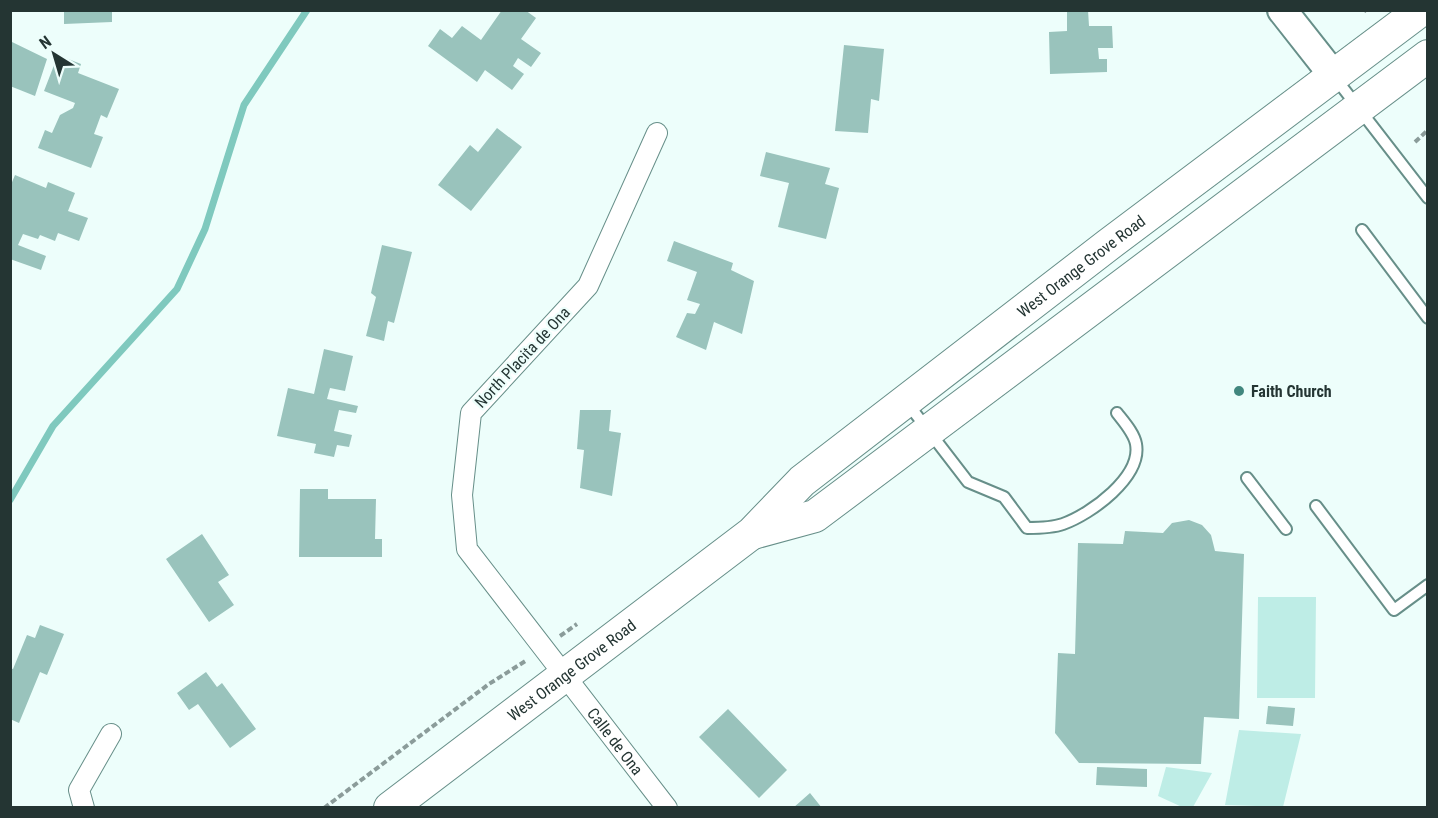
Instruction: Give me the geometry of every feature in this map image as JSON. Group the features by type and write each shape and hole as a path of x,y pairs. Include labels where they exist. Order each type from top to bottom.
{"main road":[{"name":"West Orange Grove Road","path":"390,807 752,533 802,481 1420,10"},
{"name":"West Orange Grove Road","path":"752,533 815,516 1428,56"}],"street":[{"path":"1282,10 1334,76"},
{"name":"North Placita de Ona","path":"565,674 467,549 462,495 471,413 588,286 657,133"},
{"name":"Calle de Ona","path":"565,674 667,807"},
{"path":"84,807 79,790 111,734"}],"lane":[{"path":"1334,76 1428,198"},
{"path":"1362,230 1428,318"},
{"path":"906,402 968,482 1004,497 1027,528 1060,525 1079,517 1126,480 1136,462 1136,443 1117,413"},
{"path":"1247,478 1287,529"},
{"path":"1316,506 1394,610 1428,585"}],"path":[{"path":"1415,142 1428,130"},
{"path":"324,807 489,684 516,668"}],"shaded area":[{"path":"1258,597 1316,597 1315,698 1257,698"},
{"path":"1239,730 1301,734 1283,807 1225,805"},
{"path":"1166,767 1212,773 1193,807 1182,807 1158,796"}],"building":[{"path":"64,10 112,10 112,22 64,24"},
{"path":"502,10 525,10 536,18 521,39 541,53 531,67 518,58 513,66 524,74 512,90 485,70 477,82 428,46 440,29 452,38 462,26 481,40"},
{"path":"1067,10 1088,10 1089,26 1112,26 1113,48 1098,48 1099,59 1107,59 1107,72 1050,74 1049,32 1067,31"},
{"path":"10,41 47,59 35,96 10,86"},
{"path":"844,45 884,49 879,101 871,99 868,133 835,131"},
{"path":"58,55 81,64 78,73 119,89 107,118 101,115 94,134 103,137 91,168 38,148 45,130 52,133 60,115 73,108 75,103 44,91"},
{"path":"497,128 522,147 471,211 438,185 470,145 478,152"},
{"path":"766,152 830,168 825,184 839,188 826,239 778,227 789,183 760,176"},
{"path":"15,175 46,188 48,182 75,193 68,211 88,218 79,241 58,233 55,241 40,235 38,239 23,234 18,245 46,256 41,270 10,259 10,187"},
{"path":"674,241 733,263 731,270 754,281 742,334 714,322 706,350 676,337 687,313 695,314 700,304 687,300 697,272 667,261"},
{"path":"382,245 412,252 394,323 388,321 384,341 366,336 376,297 371,293"},
{"path":"324,349 353,356 345,391 330,388 327,399 358,406 356,413 339,410 334,431 352,435 349,447 337,445 334,457 314,453 316,444 277,436 288,388 314,394"},
{"path":"580,410 611,410 609,431 621,433 612,496 580,488 584,450 577,449"},
{"path":"300,489 328,489 328,499 376,499 375,539 382,539 382,557 299,557"},
{"path":"1189,520 1202,525 1211,535 1215,551 1244,554 1239,719 1204,717 1201,764 1079,763 1055,733 1058,653 1075,654 1078,543 1123,544 1125,531 1163,533 1172,523"},
{"path":"202,534 229,575 218,582 234,605 209,622 166,559"},
{"path":"40,625 64,634 47,675 40,672 19,723 10,719 10,668 13,669 27,635 35,638"},
{"path":"206,672 217,687 222,683 256,729 230,748 198,704 189,710 177,693"},
{"path":"1268,706 1295,708 1293,726 1266,724"},
{"path":"728,709 787,770 759,798 699,737"},
{"path":"1097,767 1147,769 1147,787 1096,785"},
{"path":"810,793 822,808 793,808"}],"waterway":[{"path":"10,500 53,426 177,289 205,229 244,105 307,10"}],"place":[{"name":"Faith Church","path":"1239,391"}]}
